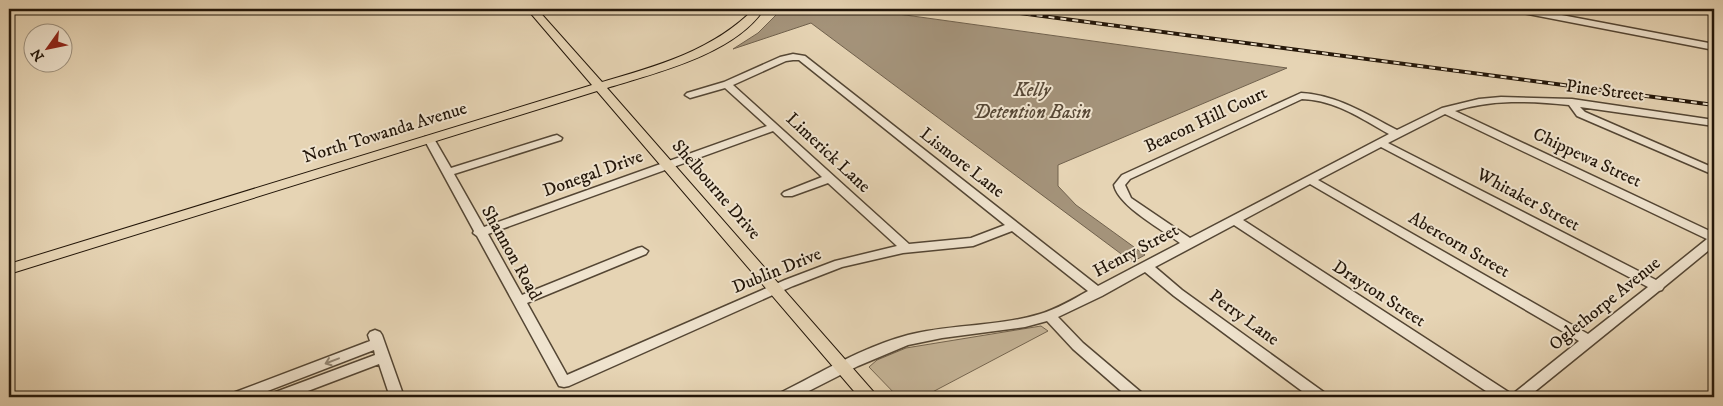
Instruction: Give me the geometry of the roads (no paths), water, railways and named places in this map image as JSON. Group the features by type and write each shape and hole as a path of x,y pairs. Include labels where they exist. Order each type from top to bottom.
{"main road":[{"name":"Shelbourne Drive","path":"532,9 869,397"},
{"name":"North Towanda Avenue","path":"9,269 599,87 690,57 732,34 759,9"}],"street":[{"path":"1518,9 1714,47"},
{"name":"Lismore Lane","path":"727,84 788,57 798,57 805,60 1098,293"},
{"path":"690,96 727,84"},
{"name":"Limerick Lane","path":"727,84 906,248"},
{"name":"Beacon Hill Court","path":"1190,244 1127,200 1120,190 1121,180 1301,96 1331,101 1397,134"},
{"name":"Pine Street","path":"1490,100 1525,99 1572,102 1714,124"},
{"name":"Henry Street","path":"785,397 870,354 925,336 1012,325 1049,316 1098,293 1381,142 1445,110 1490,100"},
{"path":"1572,102 1581,114 1714,172"},
{"name":"Chippewa Street","path":"1445,110 1714,239"},
{"name":"Donegal Drive","path":"479,232 774,127"},
{"path":"447,173 557,138"},
{"name":"Shannon Road","path":"429,139 564,382"},
{"name":"Whitaker Street","path":"1381,142 1658,287"},
{"path":"788,194 830,178"},
{"name":"Abercorn Street","path":"1310,180 1590,341"},
{"name":"Drayton Street","path":"1234,220 1506,397"},
{"name":"Dublin Drive","path":"564,382 776,289 839,264 906,248 973,242 1014,226"},
{"name":"Oglethorpe Avenue","path":"1519,397 1658,287 1714,239"},
{"path":"518,302 642,251"},
{"name":"Perry Lane","path":"1147,267 1178,293 1320,397"},
{"path":"1049,316 1078,346 1137,397"},
{"path":"238,397 376,339 397,397"},
{"path":"278,397 382,357"}],"water":[{"name":"Kelly Detention Basin","path":"782,9 862,9 1287,68 1058,165 1058,186 1076,205 1145,255 1132,262 811,23 733,49 758,33"}],"railway":[{"path":"989,9 1714,105"}]}
